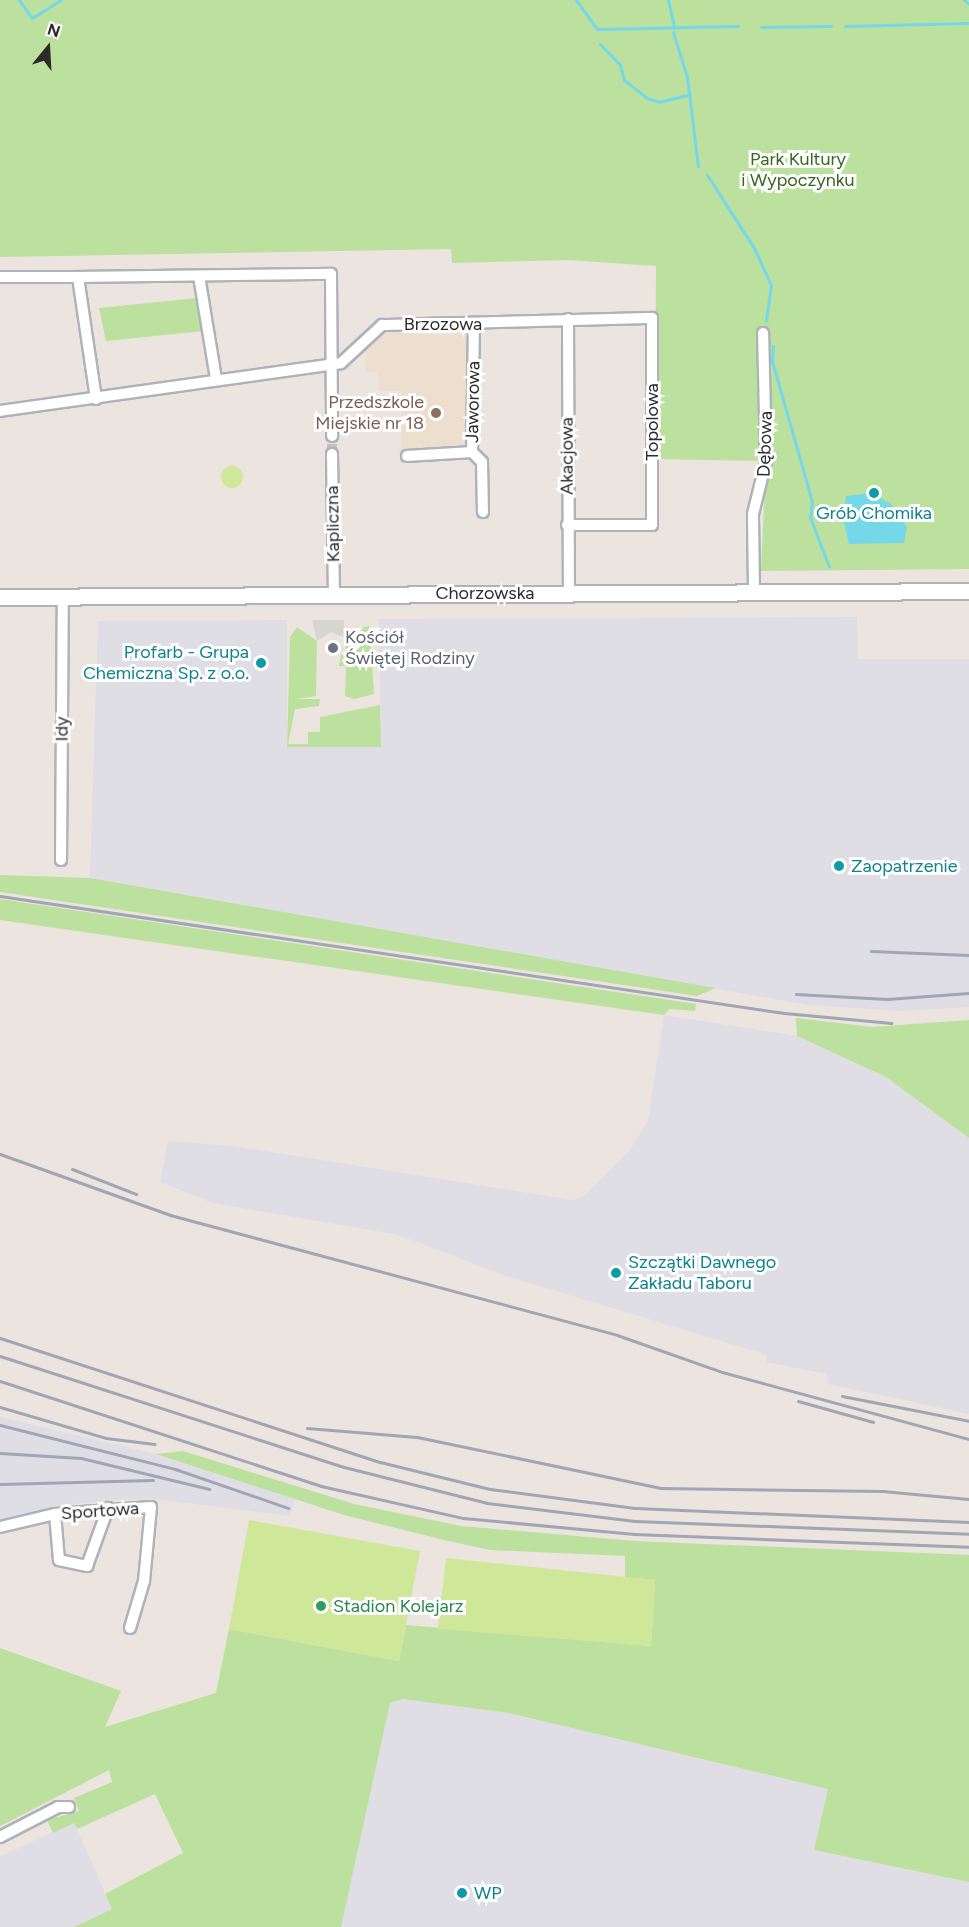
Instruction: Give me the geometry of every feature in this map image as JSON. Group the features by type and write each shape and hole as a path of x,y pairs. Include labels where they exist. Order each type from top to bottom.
{"main road":[{"name":"Chorzowska","path":"0,597 568,593 754,589 969,591"}],"street":[{"path":"0,277 331,274 332,436"},
{"path":"199,276 216,379"},
{"path":"78,277 96,399"},
{"name":"Topolowa","path":"567,525 652,525 652,318 568,319"},
{"name":"Brzozowa","path":"0,411 96,399 216,379 332,365 350,357 382,325 474,324 568,319"},
{"name":"Akacjowa","path":"568,319 568,593"},
{"name":"Jaworowa","path":"474,324 472,452 482,462 483,512"},
{"name":"Dębowa","path":"754,589 753,514 766,461 763,333"},
{"path":"407,456 472,452"},
{"name":"Kapliczna","path":"332,454 334,593"},
{"name":"Idy","path":"61,860 63,597"},
{"name":"Sportowa","path":"0,1527 55,1514 108,1508 151,1507 144,1581 130,1628"},
{"path":"55,1514 59,1560 87,1566 108,1508"},
{"path":"0,1837 58,1807 69,1807"}],"shaded area":[{"name":"Przedszkole Miejskie nr 18","path":"456,330 467,330 470,340 467,450 402,453 401,391 379,391 378,372 365,372 366,347 380,331 452,336"},
{"path":"857,617 858,659 969,659 969,1007 901,1011 808,1005 90,878 98,621 287,620 287,747 381,747 379,619"},
{"path":"312,620 344,620 344,637 331,632 317,641"},
{"path":"664,1015 797,1036 886,1077 969,1138 969,1414 828,1384 827,1374 766,1362 767,1355 506,1276 399,1235 213,1203 160,1182 168,1141 233,1146 573,1200 584,1196 629,1151 648,1121"},
{"path":"0,1417 156,1454 295,1499 290,1516 155,1499 109,1500 56,1506 0,1522"},
{"path":"403,1699 509,1713 828,1789 814,1850 969,1882 969,1927 341,1927 390,1703"},
{"path":"74,1822 112,1909 74,1927 0,1927 0,1857"}],"green space":[{"name":"Park Kultury i Wypoczynku","path":"0,0 969,0 969,569 761,571 766,461 655,459 656,266 568,260 452,263 451,249 0,257"},
{"path":"198,298 203,331 106,341 99,308"},
{"path":"232,466 240,469 243,477 240,485 232,488 224,485 221,477 224,469"},
{"path":"369,626 374,694 354,699 345,696 346,666 339,666 341,655 346,655 344,632"},
{"path":"297,627 317,641 316,696 297,699 320,699 319,706 295,709 288,744 308,744 308,732 320,732 320,717 380,705 381,747 287,747 290,637"},
{"path":"0,875 90,878 715,988 697,996 0,892"},
{"path":"0,899 696,1004 695,1011 670,1009 664,1015 0,920"},
{"path":"796,1018 872,1027 969,1020 969,1138 886,1077 797,1036"},
{"path":"183,1451 354,1504 461,1526 634,1541 969,1555 969,1882 814,1850 828,1789 509,1713 403,1699 390,1703 341,1927 74,1927 112,1909 105,1894 183,1853 155,1794 77,1829 74,1823 53,1833 47,1820 79,1811 74,1798 112,1782 109,1770 0,1826 0,1648 121,1691 105,1727 216,1693 229,1629 399,1661 406,1625 651,1646 655,1580 625,1577 625,1556 490,1550 444,1540 344,1515 156,1454"},
{"name":"Stadion Kolejarz","path":"249,1520 420,1551 399,1661 229,1629"},
{"path":"446,1558 655,1580 651,1646 438,1629"}],"water":[{"path":"871,493 891,504 907,527 904,543 849,544 843,518 846,496"}],"waterway":[{"path":"19,0 32,18 61,0"},
{"path":"576,0 597,29 738,26"},
{"path":"668,0 674,27"},
{"path":"964,0 969,4"},
{"path":"845,26 969,23"},
{"path":"761,27 831,26"},
{"path":"673,32 687,77 698,166"},
{"path":"600,44 620,65 624,80 647,98 659,102 687,95"},
{"path":"707,175 754,248 771,285 766,321"},
{"path":"773,346 772,361 812,501 810,517 829,567"}],"tunnel":[{"path":"332,436 332,454"}],"railway":[{"path":"0,896 784,1013 892,1023"},
{"path":"871,951 969,955"},
{"path":"796,994 887,999 969,993"},
{"path":"0,1154 170,1215 617,1335 722,1372 969,1439"},
{"path":"72,1169 136,1194"},
{"path":"0,1338 380,1462 490,1489 635,1508 969,1522"},
{"path":"0,1356 340,1466 487,1503 635,1521 969,1534"},
{"path":"0,1381 321,1486 463,1518 634,1534 969,1547"},
{"path":"842,1396 969,1421"},
{"path":"798,1401 873,1422"},
{"path":"0,1407 106,1438 155,1444"},
{"path":"0,1425 175,1469 288,1508"},
{"path":"307,1428 417,1437 661,1488 882,1491 969,1499"},
{"path":"0,1453 81,1458 209,1489"},
{"path":"0,1484 153,1480"}],"place":[{"name":"Przedszkole Miejskie nr 18","path":"436,413"},
{"name":"Grób Chomika","path":"874,493"},
{"name":"Kościół Świętej Rodziny","path":"333,648"},
{"name":"Profarb - Grupa Chemiczna Sp. z o.o.","path":"261,663"},
{"name":"Zaopatrzenie","path":"839,866"},
{"name":"Szczątki Dawnego Zakładu Taboru","path":"616,1273"},
{"name":"Stadion Kolejarz","path":"321,1606"},
{"name":"WP","path":"462,1893"}]}
